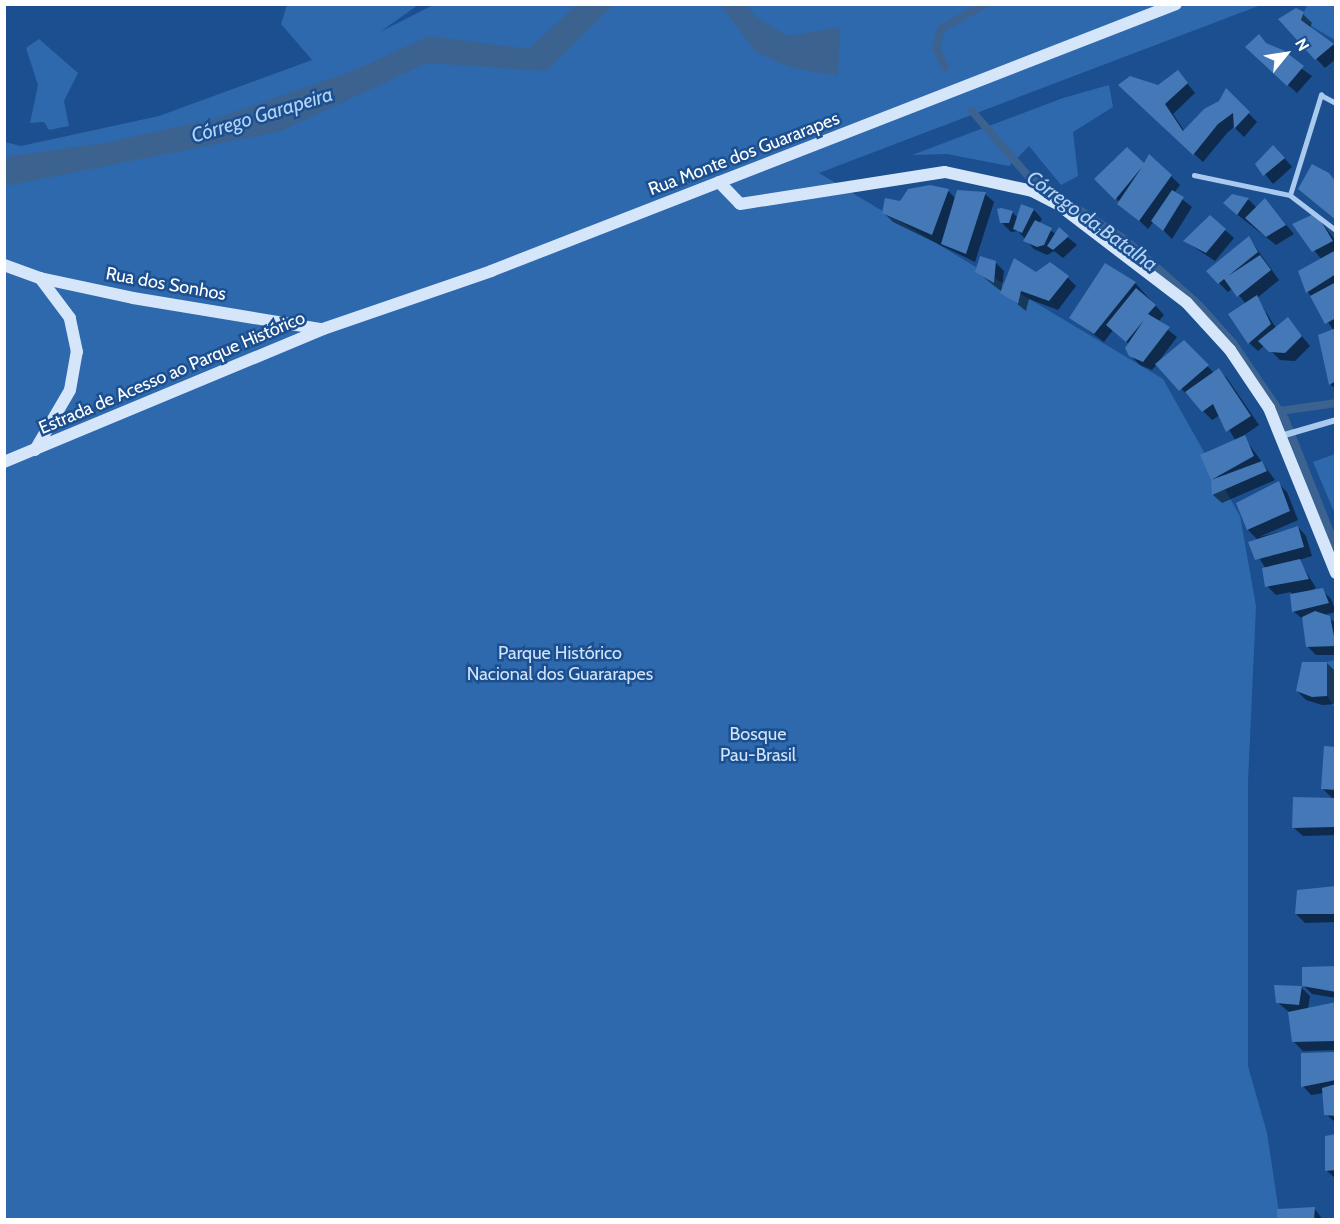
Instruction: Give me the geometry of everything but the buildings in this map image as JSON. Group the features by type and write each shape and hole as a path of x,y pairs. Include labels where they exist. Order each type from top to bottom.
{"main road":[{"name":"Rua Monte dos Guararapes","path":"323,329 491,271 1176,4"},
{"path":"719,182 740,204 945,172 1032,191 1085,223 1187,303 1230,350 1269,408 1335,573"},
{"name":"Rua dos Sonhos","path":"4,265 40,278 323,329"},
{"name":"Estrada de Acesso ao Parque Histórico","path":"35,450 70,390 77,352 70,318 40,278"},
{"name":"Estrada de Acesso ao Parque Histórico","path":"4,462 323,329"}],"street":[{"path":"1281,436 1335,420"}],"lane":[{"path":"1290,195 1321,95 1335,103"},
{"path":"1194,175 1290,195 1335,230"}],"green space":[{"name":"Bosque Pau-Brasil","path":"435,4 1261,5 819,173 1163,379 1240,516 1256,606 1248,782 1248,1066 1267,1133 1280,1219 5,1220 5,142 21,146 159,116 312,60 281,24 287,5 418,5 380,32"},
{"path":"1307,5 1335,5 1335,40 1301,20"},
{"path":"39,39 78,73 64,101 69,126 49,130 44,122 30,123 38,85 26,48"},
{"path":"1109,85 1113,107 1073,132 1078,176 1061,185 1029,146 1009,166 947,154 912,155 1063,98"},
{"path":"1336,454 1335,514 1313,462"},
{"path":"1336,660 1335,708 1327,696 1327,662"}],"water":[{"name":"Córrego Garapeira","path":"576,5 614,5 546,71 427,63 281,131 5,186 5,157 105,143 217,118 355,70 429,36 529,49"},
{"path":"720,5 747,5 756,17 788,36 840,27 838,76 792,68 756,52"}],"waterway":[{"name":"Córrego da Batalha","path":"945,67 936,48 941,29 985,4"},
{"name":"Córrego da Batalha","path":"972,111 1029,177 1127,241 1199,305 1233,343 1285,419 1336,547"},
{"path":"1280,411 1336,403"}],"park label":[{"name":"Parque Histórico Nacional dos Guararapes","path":"560,664"}]}
